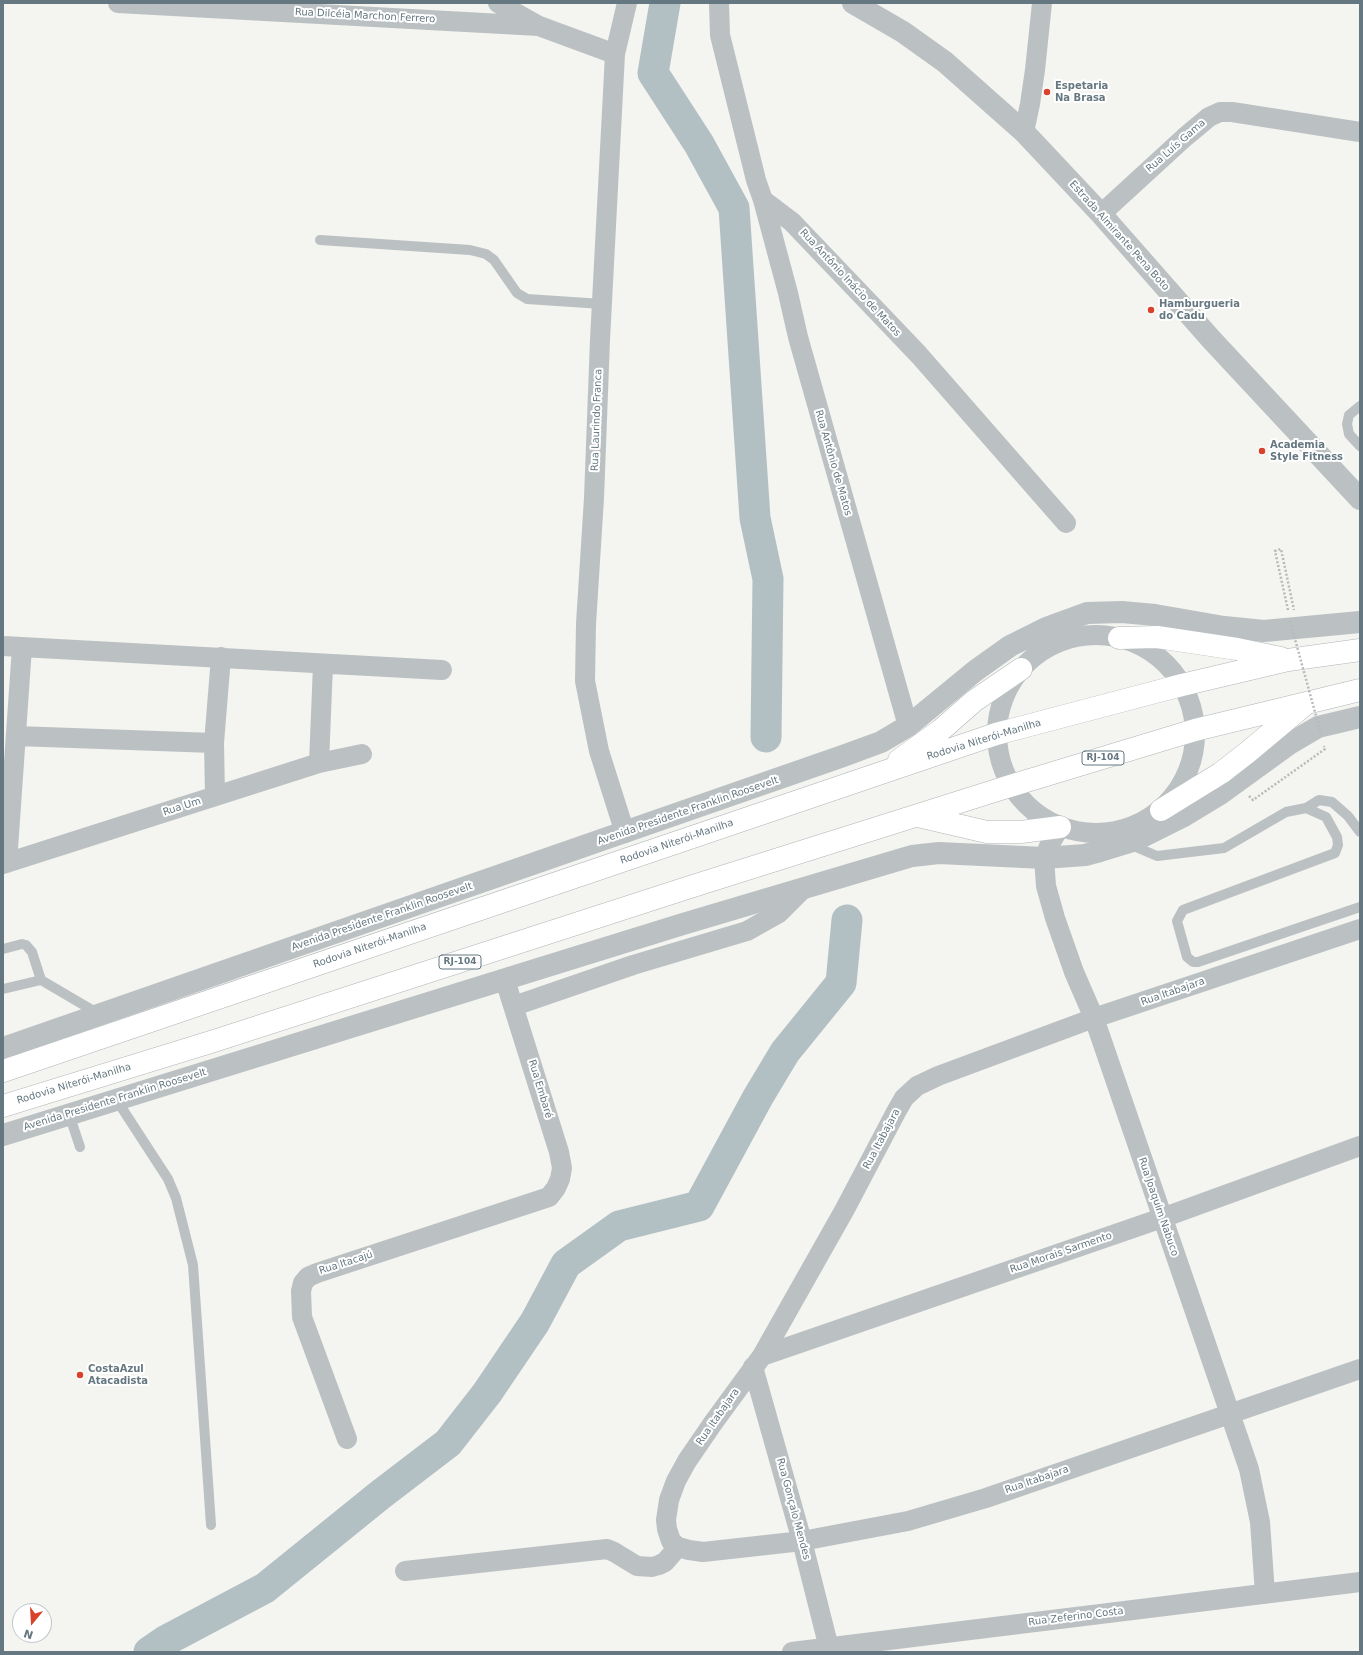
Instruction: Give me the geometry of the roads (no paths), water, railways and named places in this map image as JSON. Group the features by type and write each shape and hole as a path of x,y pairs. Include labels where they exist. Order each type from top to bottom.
{"highway":[{"path":"1119,638 1156,637 1237,649 1288,660"},
{"name":"Rodovia Niterói-Manilha","path":"3,1071 996,734 1182,685 1288,660 1360,650"},
{"path":"878,774 941,730 974,701 1021,669"},
{"name":"Rodovia Niterói-Manilha","path":"3,1106 230,1036 682,889 1010,786 1195,730 1360,690"},
{"path":"1161,810 1221,772 1248,752 1307,703"},
{"path":"916,816 987,832 1021,832 1060,827"},
{"path":"3,1061 38,1058"}],"street":[{"name":"Rua Dilcéia Marchon Ferrero","path":"118,3 539,26"},
{"path":"498,3 539,26 615,54"},
{"name":"Rua Laurindo Franca","path":"624,833 599,751 585,681 586,624 594,498 615,54 627,3"},
{"path":"719,3 722,42 756,180 763,200"},
{"name":"Estrada Almirante Pena Boto","path":"853,3 903,32 945,62 1024,132 1101,214 1210,338 1360,499"},
{"path":"1024,132 1035,70 1042,3"},
{"name":"Rua Luís Gama","path":"1101,214 1185,137 1209,117 1220,112 1232,112 1360,132"},
{"name":"Rua Antônio Inácio de Matos","path":"763,200 792,222 914,350 1066,523"},
{"name":"Rua Antônio de Matos","path":"763,200 788,293 798,337 908,726"},
{"name":"Avenida Presidente Franklin Roosevelt","path":"3,1048 624,833 881,742 908,726 969,676 1010,646 1046,628 1087,613 1122,612 1155,615 1224,627 1264,631 1292,621 1360,622"},
{"path":"1085,636 1087,613"},
{"path":"1085,636 1119,638 1138,645 1155,655 1170,669 1182,685 1192,710 1195,730 1191,764 1179,789 1161,810 1135,826 1107,833 1077,832 1060,827 1046,820 1029,808 1010,786 1001,765 997,750 996,734 998,716 1010,683 1034,656 1050,646 1085,636"},
{"path":"5,863 16,736 12,646 221,657 324,665 442,670"},
{"path":"215,796 214,743 221,657"},
{"path":"319,763 324,665"},
{"name":"Avenida Presidente Franklin Roosevelt","path":"3,1135 683,924 912,856 939,853 1044,858 1085,854 1136,840 1182,817 1220,794 1289,744 1318,727 1360,717"},
{"path":"16,736 214,743"},
{"name":"Rua Um","path":"5,863 319,763 362,754"},
{"name":"Rua Joaquim Nabuco","path":"1060,827 1044,858 1046,886 1055,918 1074,972 1094,1018 1248,1469 1260,1522 1265,1594"},
{"path":"514,1006 633,965 747,931 779,913 804,888"},
{"name":"Rua Itabajara","path":"1360,929 1094,1018 938,1076 917,1086 904,1098 845,1209 757,1362 687,1461 676,1481 669,1500 666,1520 667,1529 671,1541 678,1547 703,1552 802,1541 908,1521 952,1509 1360,1369"},
{"name":"Rua Embaré","path":"506,980 559,1152 562,1168 560,1179 556,1188 549,1197"},
{"name":"Rua Morais Sarmento","path":"757,1362 1360,1146"},
{"name":"Rua Itacajú","path":"347,1439 302,1317 301,1291 303,1283 308,1277 317,1272 549,1197"},
{"name":"Rua Gonçalo Mendes","path":"757,1362 830,1650"},
{"path":"405,1571 607,1549 637,1566 652,1567 659,1566 665,1562 678,1547"},
{"name":"Rua Zeferino Costa","path":"792,1652 830,1650 1360,1582"}],"lane":[{"path":"320,240 470,250 486,254 494,260 517,293 527,299 602,304"},
{"path":"1360,406 1349,415 1347,424 1349,434 1360,446"},
{"path":"1125,843 1157,856 1224,848 1286,812 1306,808 1319,800 1332,802 1348,816 1360,832"},
{"path":"1306,808 1326,817 1337,837 1338,845 1335,853 1182,910 1177,921 1187,957 1193,962 1198,962 1360,907"},
{"path":"3,949 22,944 26,945 32,952 41,980 100,1015"},
{"path":"3,989 41,980"},
{"path":"116,1099 168,1180 176,1198 193,1265 211,1525"},
{"path":"69,1114 80,1147"}],"waterway":[{"path":"665,3 653,73 699,144 734,208 755,518 768,579 766,737"},
{"path":"149,1652 165,1641 265,1588 380,1495 448,1443 487,1393 535,1322 566,1264 619,1226 699,1206 758,1097 785,1052 841,983 847,920"}],"place":[{"name":"Espetaria Na Brasa","path":"1047,92"},
{"name":"Hamburgueria do Cadu","path":"1151,310"},
{"name":"Academia Style Fitness","path":"1262,451"},
{"name":"CostaAzul Atacadista","path":"80,1375"}]}
